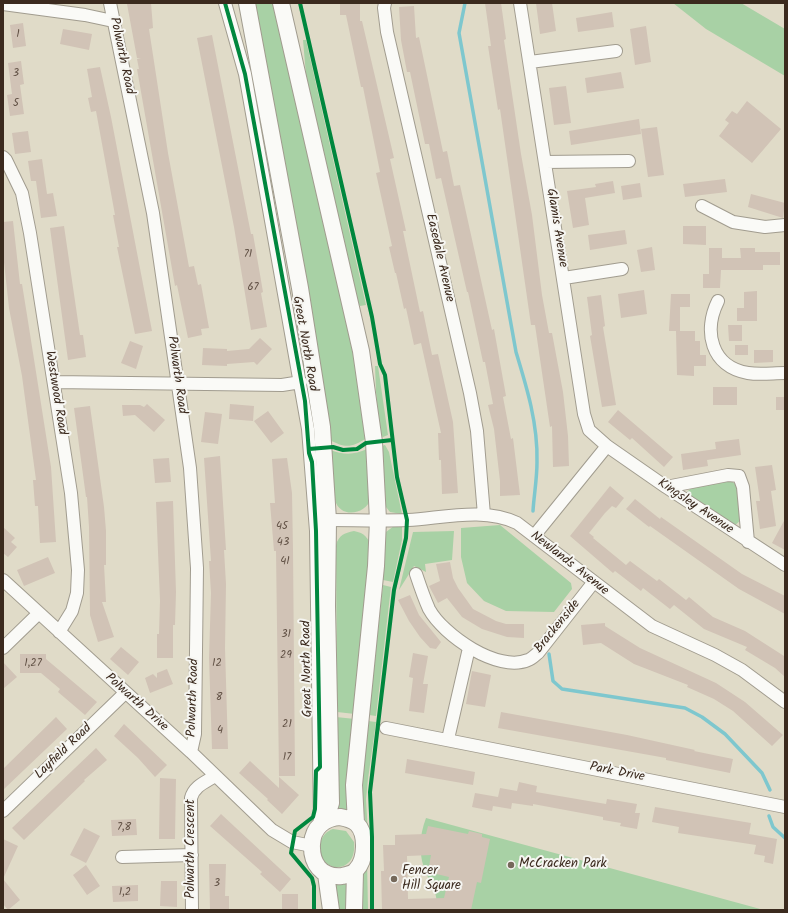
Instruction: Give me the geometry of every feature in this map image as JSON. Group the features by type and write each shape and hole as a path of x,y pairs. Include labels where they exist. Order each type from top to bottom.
{"main road":[{"name":"Great North Road","path":"247,3 300,288 322,427 328,520 327,606 331,803 323,823 312,839 312,846"},
{"path":"281,3 361,351 374,442 378,520 376,566 354,785 356,823 362,834 363,852 360,865 355,872 354,910"},
{"path":"323,823 340,817 356,823"},
{"path":"312,846 314,861 319,869 326,874 344,876 355,872"},
{"path":"326,874 330,910"}],"street":[{"name":"Polwarth Road","path":"110,3 153,213 190,468 197,568 195,734 191,752"},
{"name":"Great North Road","path":"225,3 245,74 301,382 308,429 309,453 312,462 316,531 323,823"},
{"name":"Easedale Avenue","path":"385,3 384,8 387,32 478,431 484,515"},
{"name":"Glamis Avenue","path":"520,3 584,414 589,430 607,446"},
{"path":"3,4 85,15 113,21"},
{"path":"530,62 616,52"},
{"name":"Westwood Road","path":"3,156 22,193 30,233 71,493 78,570 77,593 72,611 58,632"},
{"path":"545,162 629,161"},
{"path":"702,206 733,222 765,227 785,226"},
{"path":"564,278 622,269"},
{"path":"718,301 711,321 711,340 718,356 731,368 747,373 761,374 785,372"},
{"path":"54,382 282,385 301,382"},
{"path":"534,536 607,446"},
{"name":"Kingsley Avenue","path":"607,446 748,542 785,565"},
{"path":"666,487 728,475 739,476 743,487 748,542"},
{"name":"Newlands Avenue","path":"328,520 378,520 484,515 506,518 517,523 593,583 652,626 715,655 742,670 785,702"},
{"name":"Brackenside","path":"416,574 430,610 450,633 469,648 498,660 515,663 529,660 538,652 593,583"},
{"name":"Polwarth Drive","path":"3,580 58,632 191,752 272,830 292,842 312,846"},
{"path":"3,648 39,613"},
{"path":"448,739 469,648"},
{"name":"Layfield Road","path":"3,811 125,693"},
{"name":"Park Drive","path":"386,728 448,739 785,807"},
{"name":"Polwarth Crescent","path":"192,910 193,792 215,776"},
{"path":"122,857 192,856"}],"green space":[{"path":"254,3 276,3 351,329 367,438 349,446 340,445 330,440"},
{"path":"673,3 741,3 785,29 785,76 706,29"},
{"path":"303,40 306,40 366,305 360,306 358,303 306,75"},
{"path":"375,366 378,366 388,435 383,437 380,435"},
{"path":"385,445 389,452 402,514 390,512 386,507 382,446"},
{"path":"367,449 371,481 371,498 368,504 359,511 347,512 338,506 335,500 330,450 349,454"},
{"path":"731,481 737,485 741,520 734,526 685,494 691,488"},
{"path":"500,525 571,583 572,589 554,612 506,611 484,601 467,583 461,557 461,528"},
{"path":"394,526 402,526 402,540 393,582 383,580 386,532"},
{"path":"354,531 366,536 372,548 355,714 337,712 336,545 342,535"},
{"path":"454,531 452,560 425,564 426,572 414,566 399,590 413,532"},
{"path":"383,585 391,587 376,716 369,715"},
{"path":"336,717 355,719 350,813 337,811"},
{"path":"368,721 376,722 366,799 368,835 361,790"},
{"name":"McCracken Park","path":"426,818 764,910 437,910 436,895 424,868 420,846"},
{"path":"333,829 346,831 354,842 353,854 349,862 343,866 335,867 328,865 322,859 320,851 321,841 327,832"},
{"path":"367,859 368,910 360,910 361,881"},
{"path":"348,881 348,910 336,910 335,882"}],"building":[{"path":"151,3 153,28 149,29 168,153 189,267 194,266 198,285 201,284 209,328 201,329 202,335 188,338 177,285 175,286 137,69 139,69 137,59 141,59 137,58 127,4"},
{"path":"340,3 360,4 360,21 362,21 394,158 390,159 406,231 403,231 420,312 423,311 432,355 438,354 453,422 458,493 442,494 441,460 439,460 438,433 441,433 421,343 414,345 406,308 404,309 395,273 389,247 392,246 376,173 380,172 363,87 361,87 346,15 340,15"},
{"path":"485,3 501,3 506,39 504,40 521,154 532,215 542,295 549,333 552,333 563,392 568,436 569,466 553,467 552,426 550,427 535,325 531,325 500,109 498,110 488,46 491,46"},
{"path":"536,3 552,3 556,31 540,34"},
{"path":"414,6 416,38 419,37 443,152 447,151 454,186 460,185 492,330 494,329 506,396 503,397 511,439 513,438 520,495 500,496 500,481 494,429 488,405 493,404 485,362 483,362 441,178 436,179 429,144 425,144 410,72 407,72 401,40 399,7"},
{"path":"612,12 614,27 578,32 576,18"},
{"path":"23,23 26,46 13,48 10,25"},
{"path":"646,26 651,62 635,65 630,29"},
{"path":"63,29 92,34 89,50 60,44"},
{"path":"212,35 251,234 253,234 263,292 261,293 267,327 251,330 234,227 197,38"},
{"path":"21,61 24,84 20,85 24,114 10,116 7,95 12,94 8,63"},
{"path":"100,67 152,331 135,334 117,247 119,247 113,215 115,215 96,111 91,112 88,98 92,97 87,69"},
{"path":"621,72 624,88 587,93 585,78"},
{"path":"566,86 571,123 554,125 549,88"},
{"path":"747,101 781,129 752,163 719,136 729,123 725,120 732,111 737,114"},
{"path":"639,119 641,134 571,145 569,131"},
{"path":"657,127 664,175 648,177 641,129"},
{"path":"28,131 31,152 15,154 12,133"},
{"path":"42,159 47,194 53,193 57,216 41,218 36,181 31,181 28,161"},
{"path":"725,179 727,192 685,197 683,184"},
{"path":"613,181 615,193 585,198 589,225 573,228 567,191 596,187 595,184"},
{"path":"640,183 642,197 623,200 621,186"},
{"path":"751,194 785,203 783,218 748,207"},
{"path":"13,221 20,284 22,284 51,467 56,542 40,543 38,506 35,506 33,480 36,480 22,376 9,308 3,253 3,222"},
{"path":"64,226 80,335 83,335 86,357 68,360 50,228"},
{"path":"683,226 706,226 706,245 683,244"},
{"path":"625,230 627,244 590,250 588,235"},
{"path":"652,247 655,270 641,272 637,250"},
{"path":"709,248 722,248 722,258 741,258 740,248 755,248 755,252 780,252 780,265 763,265 763,270 721,270 720,288 703,288 703,274 709,274"},
{"path":"644,290 647,314 621,318 618,294"},
{"path":"757,291 757,321 737,321 737,308 744,308 744,292"},
{"path":"671,294 690,294 690,307 680,307 680,331 695,331 695,341 700,341 700,355 706,355 706,366 694,366 694,376 677,375 676,331 669,331"},
{"path":"601,295 605,326 603,327 616,405 602,407 590,336 592,335 587,297"},
{"path":"728,325 742,325 742,341 729,341"},
{"path":"260,338 272,349 257,365 254,362 227,364 227,366 202,365 203,348 227,349 227,351 249,349"},
{"path":"130,341 143,346 136,369 121,363"},
{"path":"735,345 748,345 748,355 735,355"},
{"path":"754,350 773,350 773,362 754,363"},
{"path":"713,387 737,387 737,405 713,405"},
{"path":"776,397 785,397 785,410 776,410"},
{"path":"147,404 165,420 154,432 135,415 123,416 122,405 140,405 144,407"},
{"path":"230,404 254,406 253,421 229,419"},
{"path":"90,406 106,531 106,565 104,565 106,602 102,602 114,637 98,642 90,615 89,527 87,497 74,408"},
{"path":"618,410 673,457 664,467 632,438 630,440 608,422"},
{"path":"268,411 284,433 271,443 254,421"},
{"path":"205,412 222,414 218,444 201,442"},
{"path":"739,439 741,455 707,460 708,466 683,470 681,454 716,449 715,442"},
{"path":"220,456 226,550 224,550 226,584 225,648 228,749 212,749 209,658 211,593 209,561 211,561 204,458"},
{"path":"169,458 171,482 155,483 153,459"},
{"path":"287,458 292,493 295,776 279,776 276,551 274,551 270,503 275,503 272,459"},
{"path":"772,465 776,490 771,491 776,526 760,529 756,501 760,501 755,467"},
{"path":"610,486 624,498 616,508 612,506 605,513 589,533 594,537 593,538 626,565 630,561 657,581 659,579 686,600 689,597 713,617 745,631 784,656 785,655 785,677 775,668 745,650 747,647 704,629 674,605 670,609 643,588 641,591 615,571 613,573 570,536"},
{"path":"635,499 660,519 661,517 742,574 785,596 785,614 739,589 650,526 649,527 626,509"},
{"path":"173,501 176,592 175,625 173,625 173,658 157,658 157,634 159,634 160,601 156,502"},
{"path":"785,519 785,550 772,543"},
{"path":"3,527 15,538 11,542 17,547 8,557 3,553"},
{"path":"48,557 55,573 24,586 17,570"},
{"path":"450,562 453,578 458,588 473,609 496,621 506,624 524,624 524,638 507,637 482,629 462,617 447,598 438,603 429,586 440,581 436,564"},
{"path":"410,595 419,615 441,642 436,649 430,648 420,637 409,621 398,600"},
{"path":"605,623 605,626 640,648 716,683 745,702 783,735 772,746 733,711 714,699 687,687 688,685 634,664 601,643 583,645 581,625"},
{"path":"121,647 139,662 128,675 110,659"},
{"path":"413,653 428,656 423,684 428,684 424,713 409,711 413,678 409,677"},
{"path":"20,654 46,654 46,659 97,702 85,715 58,692 60,689 41,673 20,673"},
{"path":"3,662 17,677 3,689"},
{"path":"167,669 173,684 150,693 145,678 153,674 157,678 157,673"},
{"path":"472,671 491,675 485,707 466,704"},
{"path":"501,712 627,735 733,759 730,773 666,760 666,758 498,728"},
{"path":"56,717 67,729 3,790 3,769"},
{"path":"124,724 167,765 155,777 138,758 114,736"},
{"path":"96,748 107,760 84,780 85,781 24,840 12,828"},
{"path":"407,759 475,772 473,785 405,773"},
{"path":"250,761 279,788 279,777 299,795 282,814 239,773"},
{"path":"160,778 176,779 175,839 159,839"},
{"path":"519,782 537,786 536,792 606,804 607,799 637,804 635,813 640,813 637,829 620,826 621,823 603,820 603,817 533,804 533,806 512,803 511,809 493,806 492,811 472,807 475,793 498,797 500,788 517,791"},
{"path":"655,807 751,823 749,834 777,839 773,864 764,862 765,856 754,854 756,845 678,833 679,827 652,822"},
{"path":"221,814 291,879 280,892 260,874 262,872 210,826"},
{"path":"136,819 137,835 112,836 111,820"},
{"path":"428,826 468,834 469,831 482,834 482,837 490,839 481,883 477,882 471,910 382,910 381,871 384,871 383,845 395,845 395,835 426,834","holes":["431,855 428,872 449,877 444,898 408,899 407,856"]},
{"path":"84,828 100,836 86,863 70,855"},
{"path":"3,839 18,846 3,879"},
{"path":"209,864 226,864 225,896 229,896 229,910 210,910"},
{"path":"86,865 100,886 87,895 73,875"},
{"path":"3,879 20,900 8,910 3,904"},
{"path":"161,881 177,881 177,907 160,906"},
{"path":"138,885 138,901 113,902 112,886"},
{"path":"282,894 298,894 298,910 282,910"}],"waterway":[{"path":"465,3 459,33 516,352 528,393 536,434 537,468 533,511"},
{"path":"549,654 553,681 562,689 685,708 702,717 725,734 762,773 770,790"},
{"path":"769,816 773,827 785,838"}],"cycle path":[{"path":"225,3 245,74 305,401 309,453 312,462 316,531 320,767 316,771 315,809 313,817 295,831 291,853 312,878 314,886 314,910"},
{"path":"300,3 372,317 380,364 385,375 397,477 407,520 406,538 394,590 370,792 372,837 372,910"},
{"path":"309,449 333,447 343,450 357,449 366,443 392,440"}],"place":[{"name":"McCracken Park","path":"511,865"},
{"name":"Fencer Hill Square","path":"394,879"}]}
